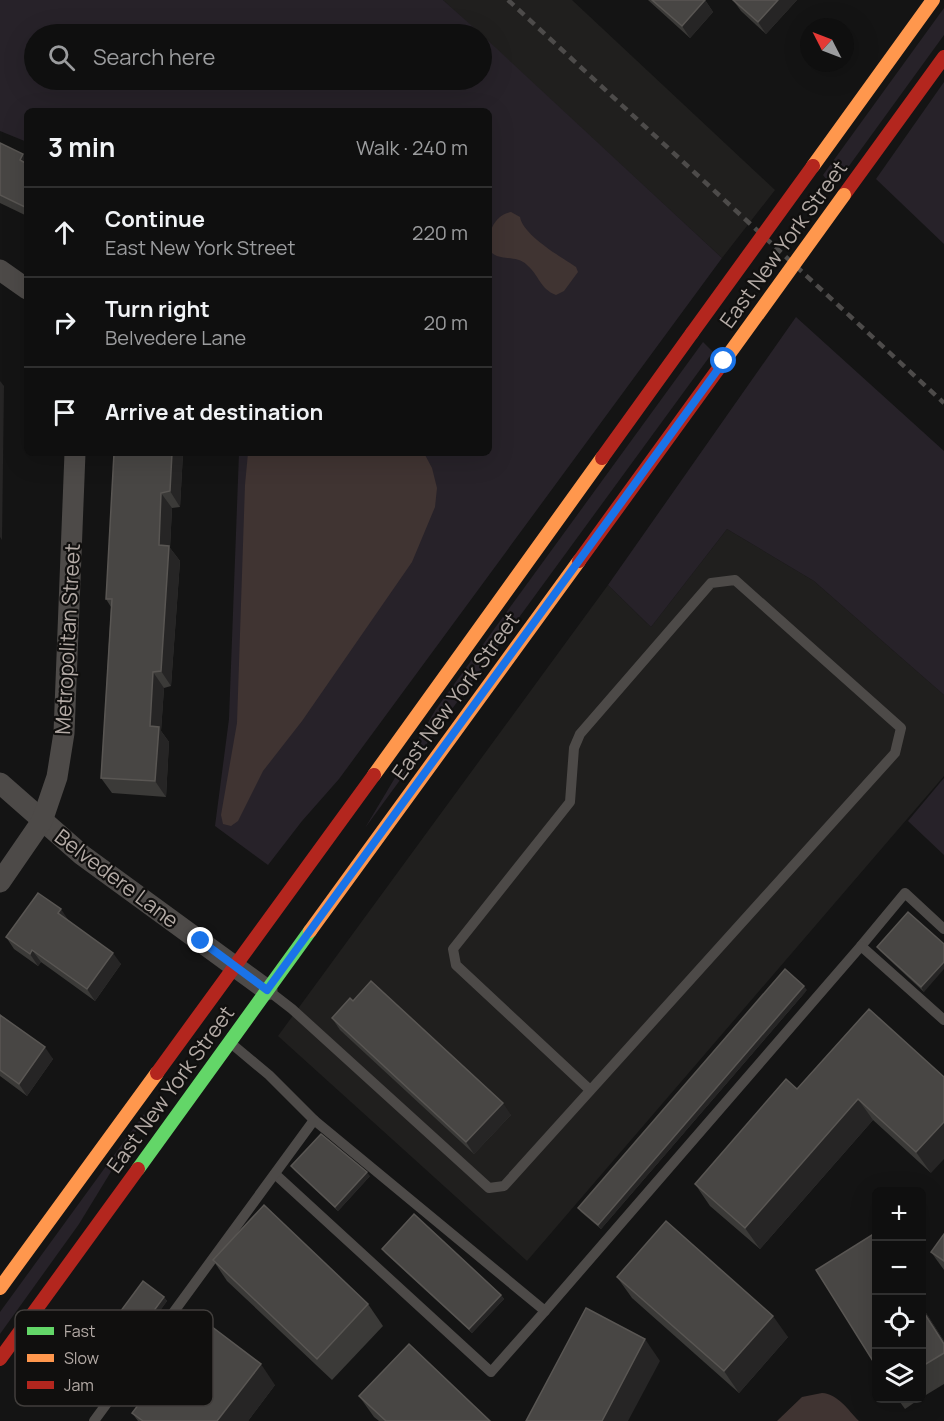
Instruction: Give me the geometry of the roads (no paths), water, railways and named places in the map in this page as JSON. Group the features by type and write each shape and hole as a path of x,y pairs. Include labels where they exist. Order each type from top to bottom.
{"main road":[{"name":"East New York Street","path":"0,1288 517,578 933,0"},
{"name":"East New York Street","path":"36,1310 944,57"},
{"name":"East New York Street","path":"0,1359 15,1338"}],"street":[{"path":"0,270 24,288"},
{"name":"Metropolitan Street","path":"0,882 42,821 57,777 64,733 75,456"},
{"name":"Belvedere Lane","path":"0,783 82,855 267,990"}],"lane":[{"path":"267,990 292,1009 489,1188 504,1186 895,753 901,728 735,580 711,583 580,734 574,748 570,802 453,949 456,965 590,1090"},
{"path":"275,1174 491,1372 905,893 944,929"},
{"path":"861,946 944,1020"},
{"path":"231,1042 269,1075 314,1120 545,1311"},
{"path":"175,1310 314,1120"},
{"path":"94,1421 105,1406"}],"railway":[{"path":"508,0 944,403"}]}
